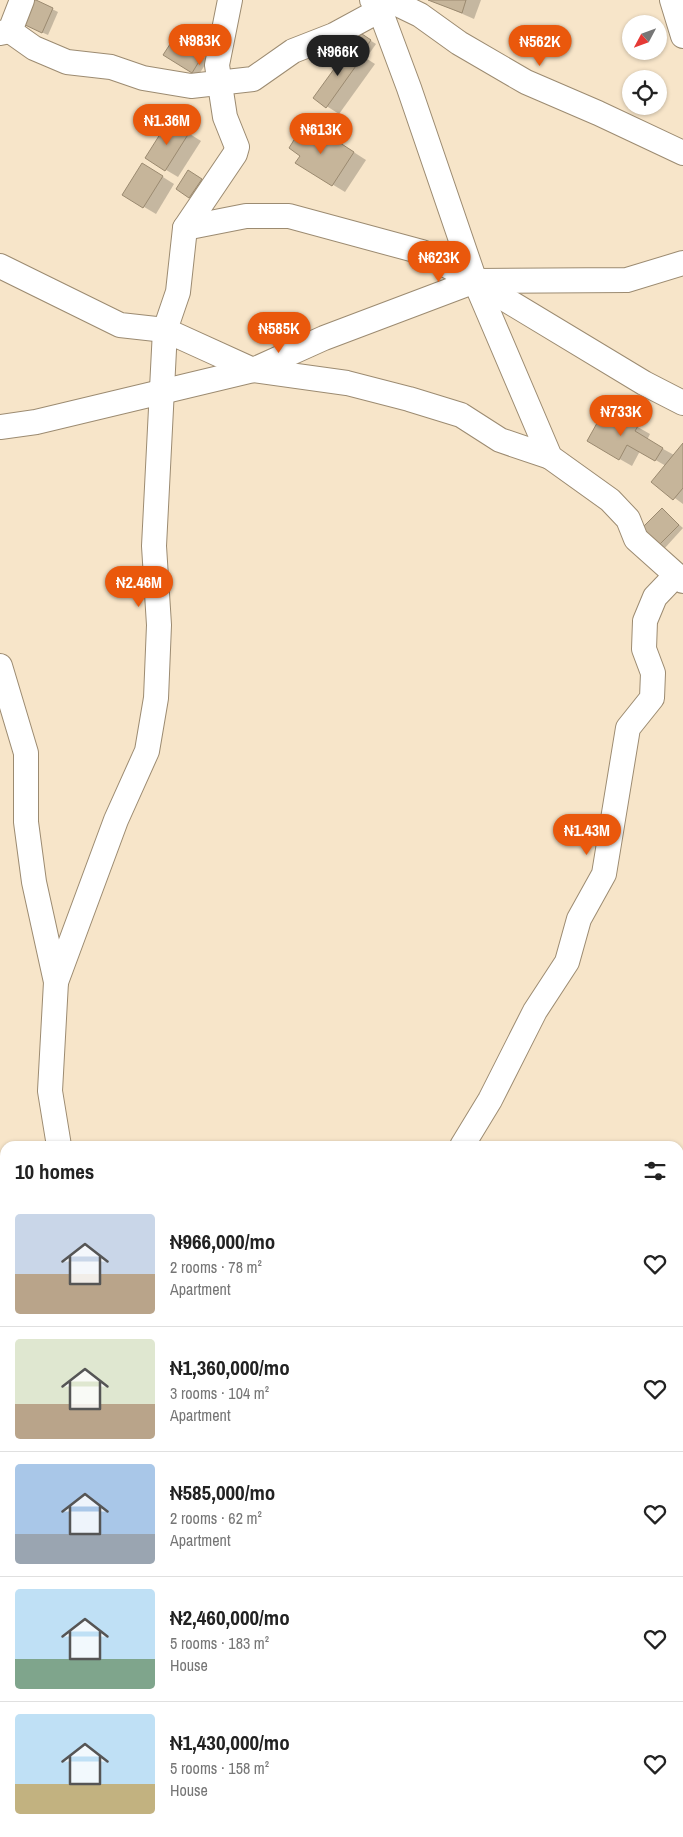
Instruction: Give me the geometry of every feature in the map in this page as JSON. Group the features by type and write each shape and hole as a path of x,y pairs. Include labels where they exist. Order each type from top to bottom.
{"street":[{"path":"22,0 5,32 34,48 67,62 111,66 143,78 191,86 253,79 293,51 334,35 382,3"},
{"path":"56,982 116,820 146,751 156,698 159,625 154,546 165,330 178,292 185,228 235,154 237,147 224,116 217,64 230,0"},
{"path":"672,0 683,36"},
{"path":"382,3 420,15 459,43 526,82 598,112 683,153"},
{"path":"382,3 475,280 550,457"},
{"path":"185,228 246,216 289,216 422,252 475,280 644,384 683,402"},
{"path":"0,427 36,422 253,370 324,338 475,280 627,280 683,263"},
{"path":"0,266 120,325 165,330 253,370 347,383 462,415 500,440 550,457 610,500 628,519 636,540 679,578 656,597 645,621 644,650 653,673 652,698 628,728 604,874 579,919 567,962 534,1011 490,1100 465,1141"},
{"path":"0,666 26,753 26,822 34,882 56,982 50,1091 58,1141"}],"building":[{"path":"31,0 36,0 53,8 42,33 21,23"},
{"path":"428,0 466,0 462,13"},
{"path":"356,30 371,40 363,52 348,42"},
{"path":"174,38 203,55 192,73 163,55"},
{"path":"350,47 363,56 326,108 313,98"},
{"path":"169,120 189,133 165,171 145,158"},
{"path":"302,127 313,134 317,128 354,152 332,186 295,163 300,156 289,148"},
{"path":"142,163 163,176 143,208 122,195"},
{"path":"188,170 202,179 189,198 176,189"},
{"path":"606,407 638,426 635,431 663,448 655,461 627,445 619,460 587,441"},
{"path":"683,443 683,488 673,500 651,482"},
{"path":"662,508 679,525 657,547 640,530"}]}
